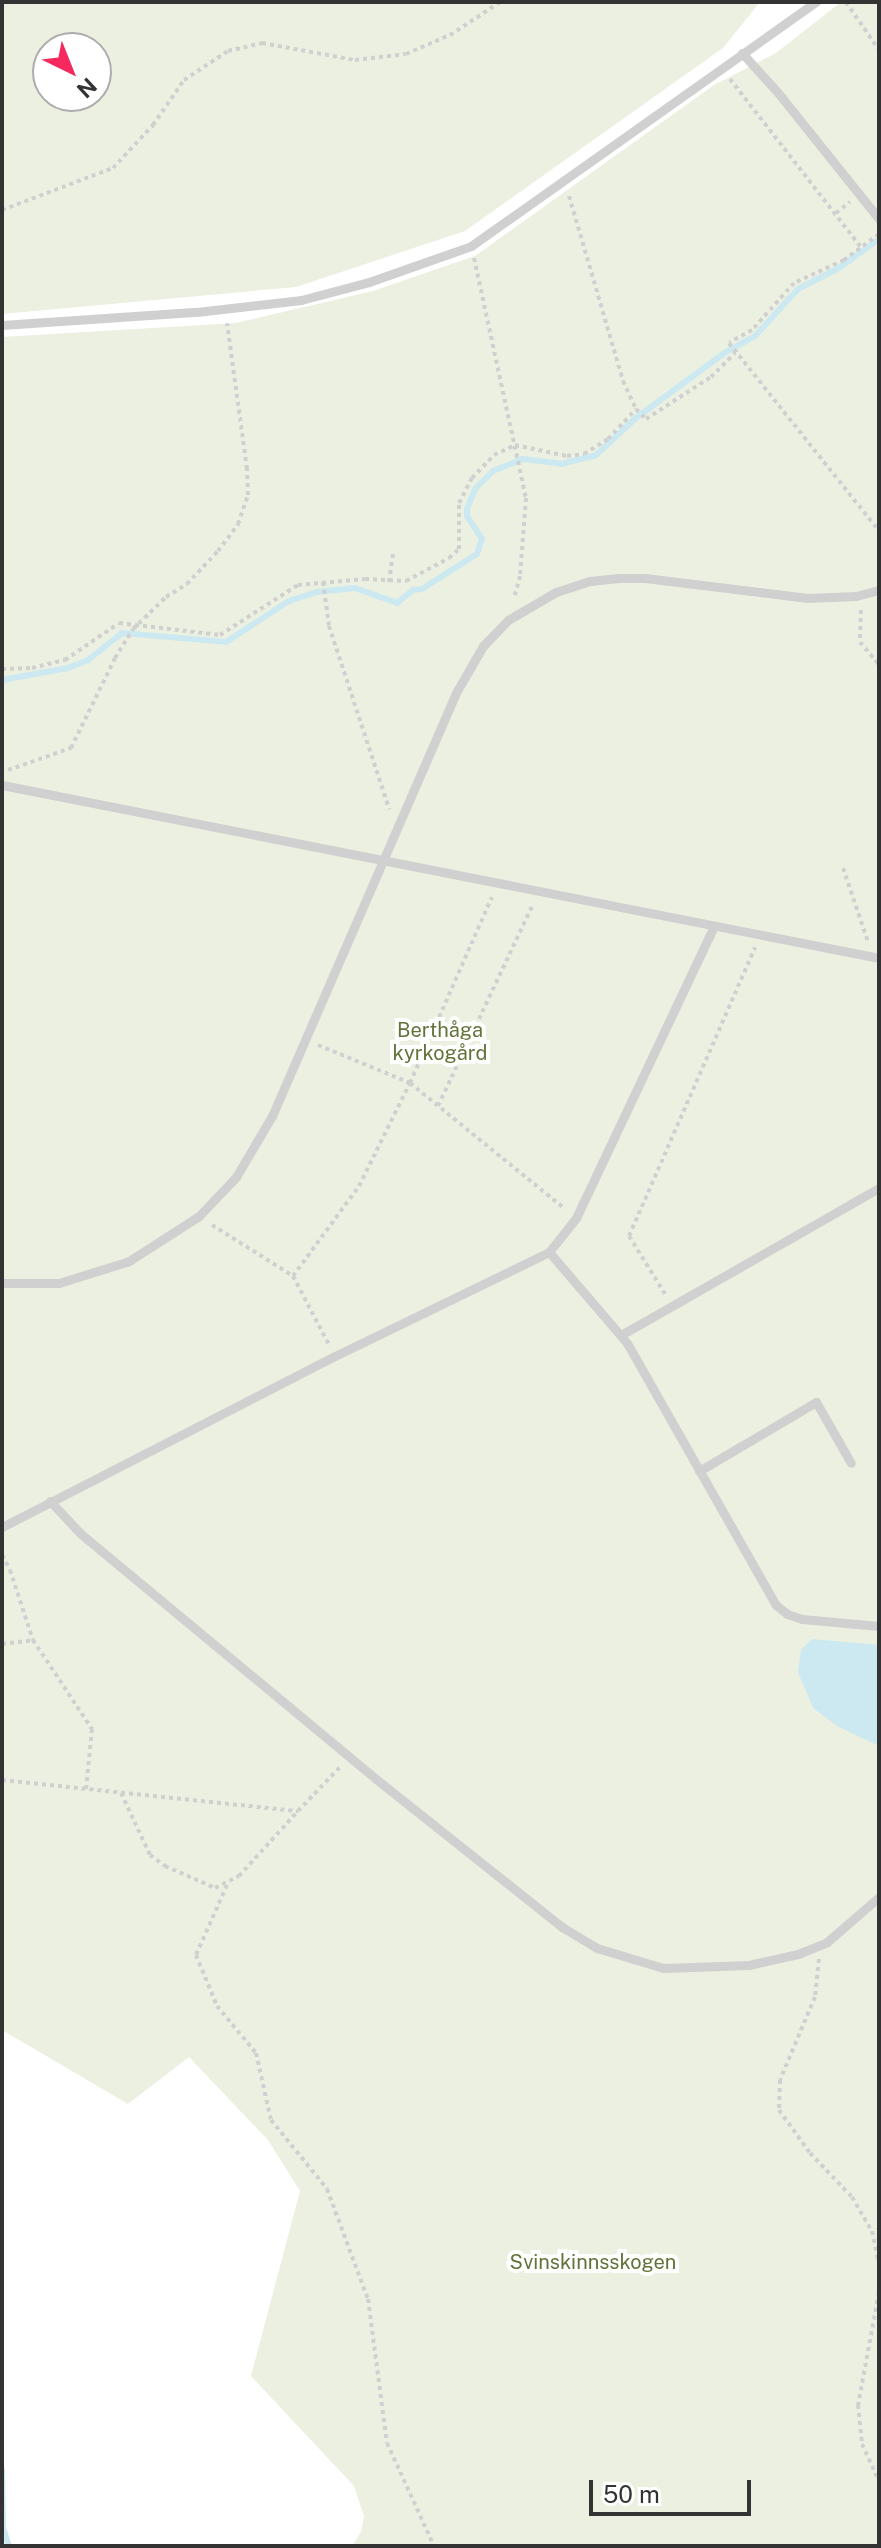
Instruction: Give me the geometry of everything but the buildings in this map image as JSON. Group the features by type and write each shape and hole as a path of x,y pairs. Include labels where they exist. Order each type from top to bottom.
{"lane":[{"path":"2,325 225,309 301,300 369,282 471,246 816,2"},
{"path":"742,53 879,219"},
{"path":"2,1283 59,1283 114,1268 155,1248 199,1216 236,1177 260,1139 306,1039 463,679 483,646 508,620 556,592 590,581 619,578 645,578 794,597 862,595 879,590"},
{"path":"2,785 876,957"},
{"path":"2,1527 335,1356 549,1252 576,1218 714,926"},
{"path":"621,1335 879,1188"},
{"path":"549,1252 621,1335 781,1609 802,1619 879,1626"},
{"path":"699,1471 816,1402 851,1463"},
{"path":"50,1501 81,1534 350,1757 551,1918 597,1948 648,1966 692,1970 760,1963 821,1944 847,1928 879,1897"}],"path":[{"path":"2,210 113,168 153,125 184,80 228,51 262,43 355,60 406,54 450,35 500,2"},
{"path":"846,2 879,50"},
{"path":"721,68 861,247"},
{"path":"564,181 623,381 636,409 646,419 706,381 735,353"},
{"path":"879,234 791,286 756,327 729,343 879,531"},
{"path":"471,246 526,498 520,576 508,620"},
{"path":"2,774 71,748 135,627 166,597 187,584 238,524 248,495 225,309"},
{"path":"2,669 32,668 65,660 119,623 220,635 293,588 323,582 406,581 455,554 460,539 457,509 467,485 494,455 515,445 567,456 584,454 615,433 636,409"},
{"path":"389,582 393,554"},
{"path":"323,582 322,598 329,626 395,831"},
{"path":"862,595 860,642 879,665"},
{"path":"843,868 876,957"},
{"path":"293,1276 359,1186 410,1083 499,883"},
{"path":"438,1106 539,891"},
{"path":"672,1306 629,1236 760,936"},
{"path":"306,1039 410,1083 576,1218"},
{"path":"199,1216 293,1276 335,1356"},
{"path":"2,1555 33,1640 92,1729 86,1789"},
{"path":"2,1644 33,1640"},
{"path":"350,1757 227,1885 196,1955 217,2006 256,2053 271,2120 327,2189 368,2299 387,2443 434,2546"},
{"path":"2,1780 298,1811"},
{"path":"120,1792 150,1855 205,1886 227,1885"},
{"path":"821,1944 815,1997 780,2080 779,2110 810,2153 852,2197 872,2231 879,2264"},
{"path":"879,2292 858,2405 862,2444 879,2481"}],"green space":[{"path":"2,2 760,2 723,48 465,231 296,287 2,314"},
{"name":"Berthåga kyrkogård","path":"841,2 879,2 879,2546 352,2546 361,2532 364,2516 354,2486 251,2376 300,2191 268,2140 189,2057 128,2104 2,2030 2,337 236,323 373,291 475,256 714,85 776,53"}],"water":[{"path":"812,1639 879,1645 879,1746 837,1726 813,1708 798,1672 801,1650"}],"waterway":[{"path":"2,680 68,668 88,660 122,633 226,642 289,601 317,592 355,588 397,603 413,590 422,589 477,554 482,539 467,516 467,509 475,489 493,471 523,459 561,464 596,455 636,418 726,352 755,336 798,289 839,268 879,239"},
{"path":"2,2470 3,2528 9,2546"}],"park label":[{"name":"Svinskinnsskogen","path":"593,2262"}]}
